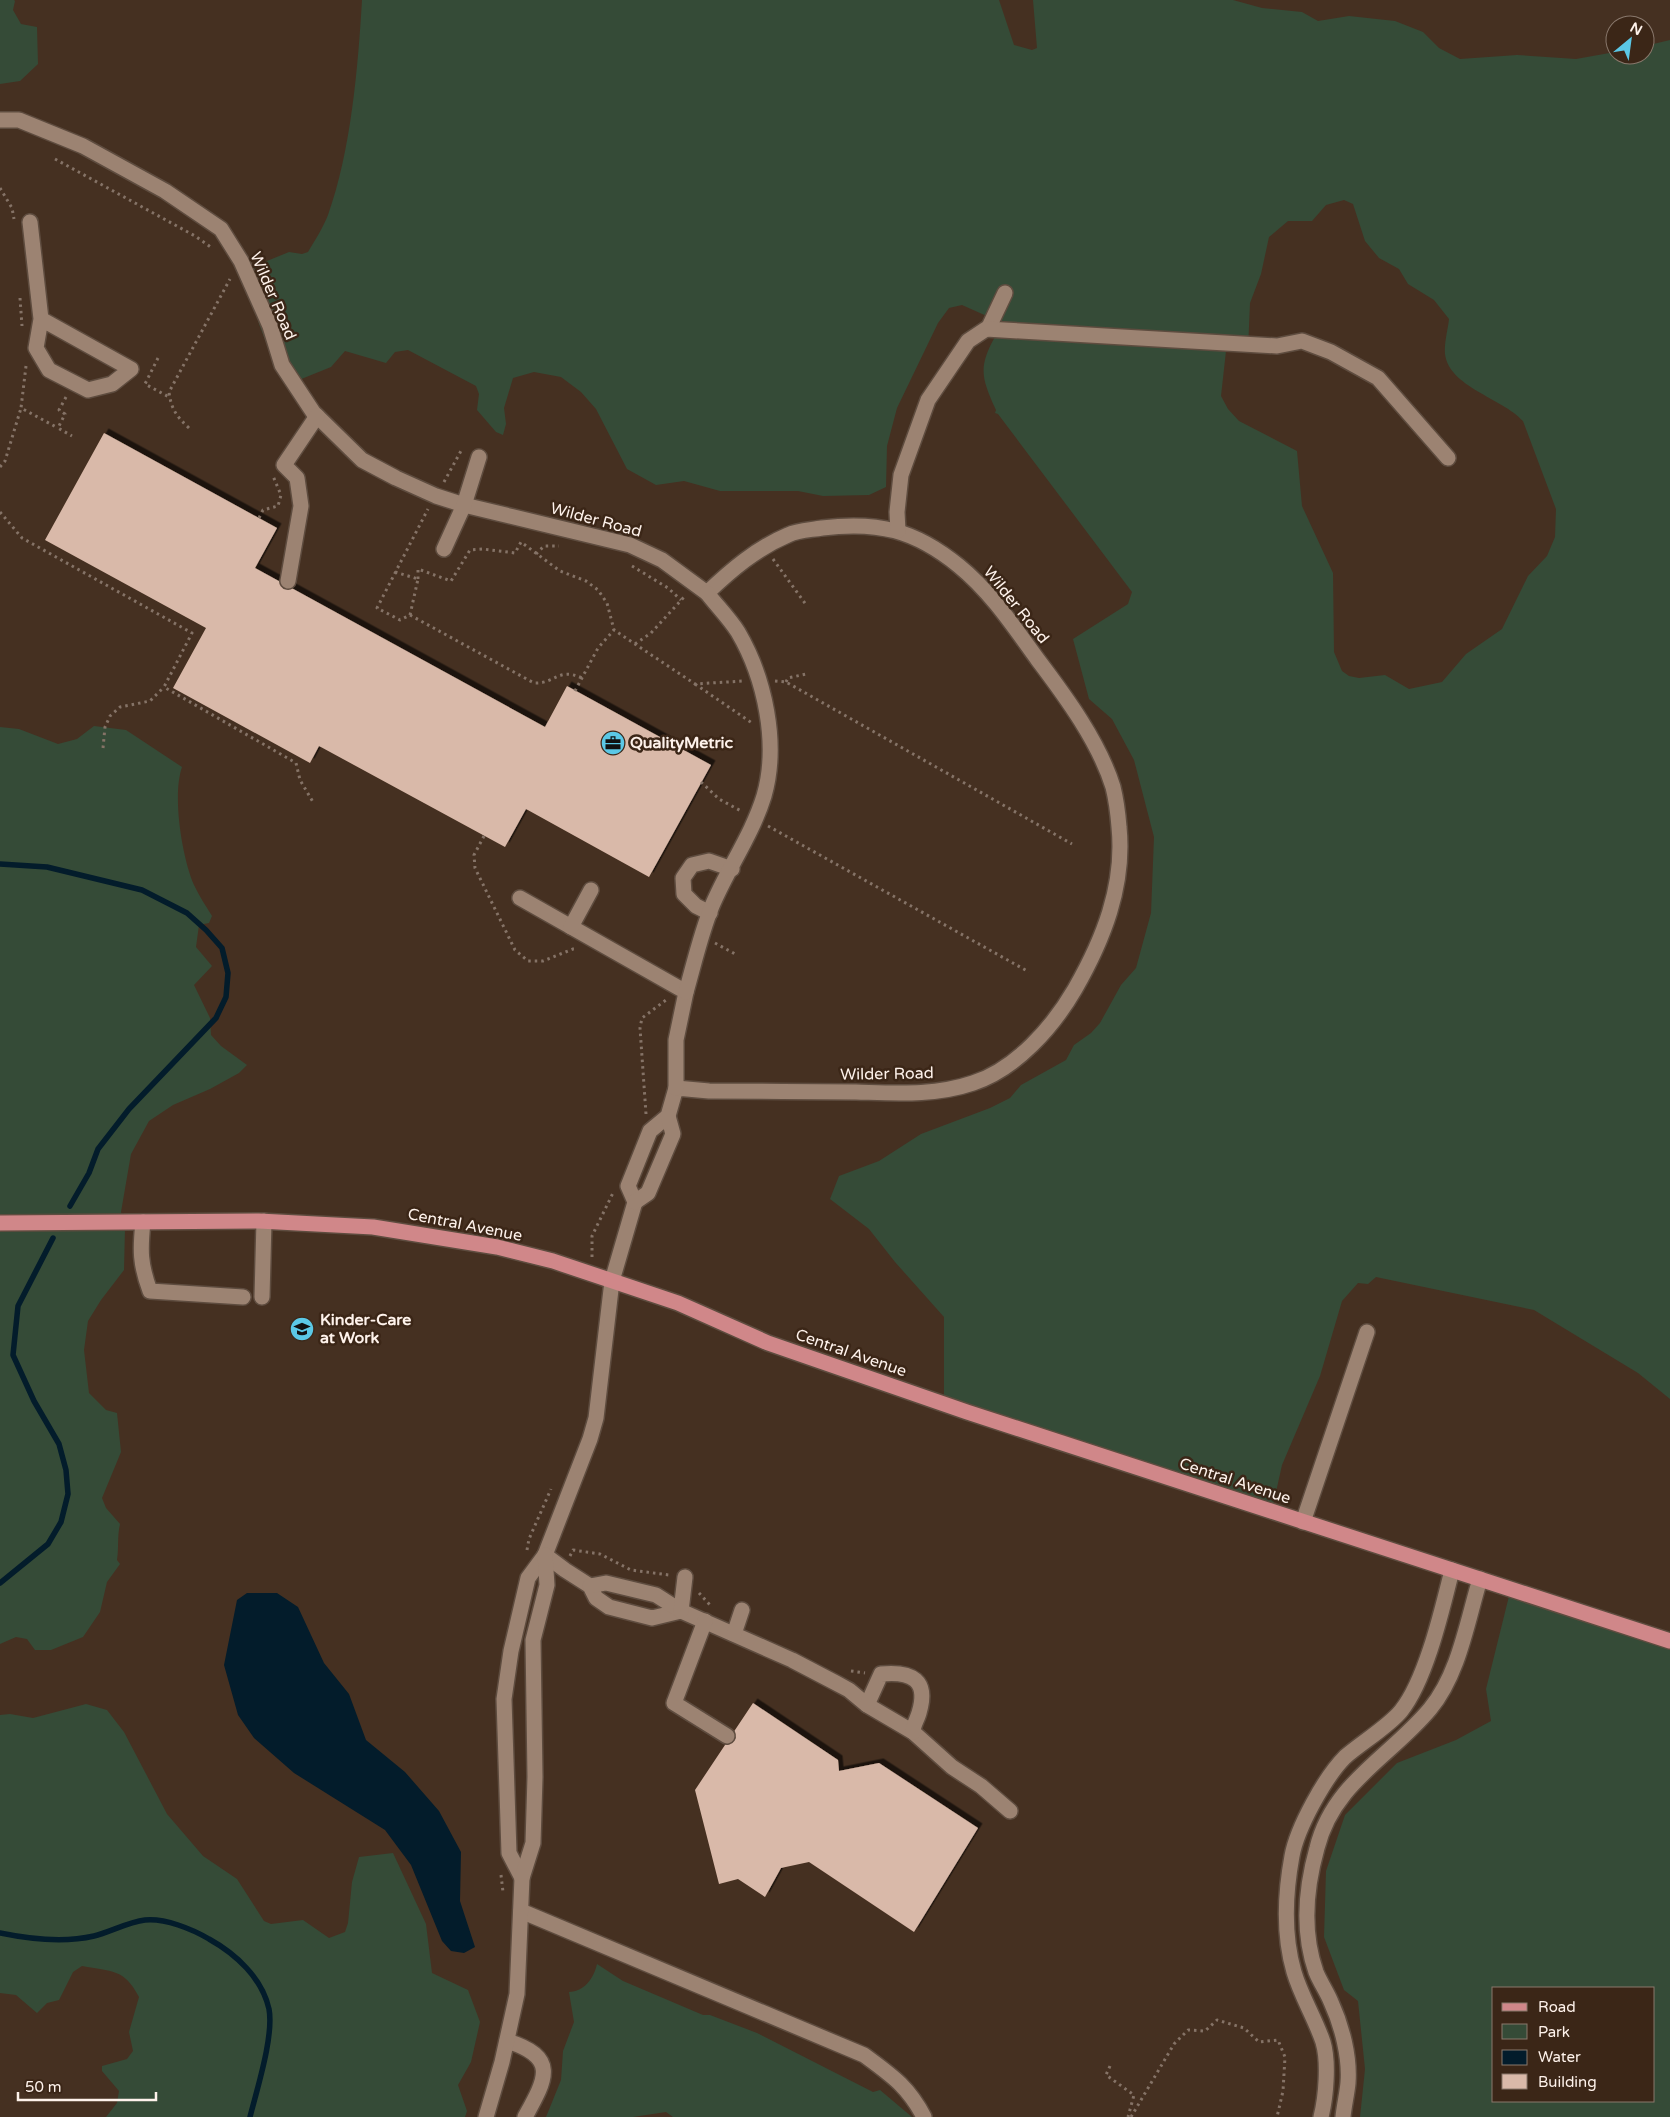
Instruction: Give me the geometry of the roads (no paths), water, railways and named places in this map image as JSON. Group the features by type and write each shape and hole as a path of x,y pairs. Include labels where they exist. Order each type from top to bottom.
{"main road":[{"name":"Central Avenue","path":"0,1223 264,1221 373,1227 405,1230 554,1261 678,1303 768,1342 967,1412 1670,1641"}],"lane":[{"name":"Wilder Road","path":"0,120 19,120 82,146 165,191 221,229 244,268 270,326 282,365 317,416 362,460 436,496 464,505 630,546 662,560 707,593 731,570 770,544 791,533 838,526 881,527 898,531 935,549 958,565 1002,610 1074,709 1104,765 1113,788 1119,824 1119,867 1113,902 1098,945 1068,1001 1044,1035 1000,1071 973,1083 928,1093 709,1091 676,1088"},
{"path":"30,222 41,319 36,348 50,370 88,390 112,384 131,369 41,319"},
{"path":"898,531 897,512 901,475 928,400 968,341 988,329 1006,293"},
{"path":"988,329 1277,346 1302,341 1331,352 1378,378 1448,458"},
{"path":"288,581 301,506 297,478 284,465 317,416"},
{"path":"444,549 464,505 480,457"},
{"path":"634,1202 648,1193 673,1134 668,1116 676,1088 676,1040 686,992 710,913 732,869 748,815 764,795 768,770 770,737 765,701 754,663 737,631 707,593"},
{"path":"710,913 696,906 684,894 683,878 692,865 709,861 732,869"},
{"path":"571,927 591,890"},
{"path":"520,898 686,992"},
{"path":"522,1878 509,1853 506,1782 504,1700 515,1635 528,1578 546,1555 590,1439 596,1418 612,1281 634,1202 628,1186 650,1131 668,1116"},
{"path":"262,1297 264,1221"},
{"path":"143,1222 140,1247 142,1271 150,1291 243,1297"},
{"path":"1302,1522 1367,1332"},
{"path":"546,1555 590,1586 596,1598 609,1607 652,1618 681,1611"},
{"path":"486,2117 507,2041 517,1994 522,1878 533,1843 535,1777 533,1640 547,1585 546,1555"},
{"path":"1321,2117 1325,2103 1323,2044 1295,1973 1287,1940 1287,1900 1292,1854 1305,1818 1322,1789 1344,1758 1400,1713 1415,1689 1442,1609 1452,1570"},
{"path":"681,1611 685,1577"},
{"path":"1342,2117 1348,2082 1344,2042 1332,2003 1316,1971 1309,1936 1307,1890 1317,1846 1334,1806 1348,1788 1430,1708 1452,1671 1480,1579"},
{"path":"590,1586 606,1583 656,1595 681,1611 792,1660 836,1683 849,1690 867,1705 913,1732 952,1767 981,1786 1010,1811"},
{"path":"734,1634 742,1610"},
{"path":"705,1621 674,1703 727,1736"},
{"path":"515,1635 533,1640"},
{"path":"1422,1668 1448,1678"},
{"path":"867,1705 881,1674 892,1673 910,1677 920,1684 923,1692 913,1732"},
{"path":"521,1911 864,2055 897,2079 914,2097 924,2117"},
{"path":"507,2041 526,2047 538,2056 544,2068 543,2081 525,2117"}],"water":[{"path":"247,1593 277,1593 298,1607 324,1663 349,1694 366,1740 405,1772 439,1811 461,1852 460,1901 475,1947 464,1953 451,1951 442,1941 411,1865 385,1830 294,1773 254,1738 238,1715 224,1665 237,1600"}],"waterway":[{"path":"0,864 47,867 142,890 187,913 206,930 222,948 228,973 226,997 216,1018 129,1109 98,1149 89,1173 70,1206"},
{"path":"0,1583 48,1544 61,1522 68,1494 66,1470 59,1444 34,1401 13,1355 18,1306 53,1238"},
{"path":"0,1933 59,1940 83,1938 132,1923 153,1920 170,1922 187,1928 229,1952 254,1977 266,1998 269,2009 270,2020 267,2048 250,2117"}],"place":[{"name":"QualityMetric","path":"613,743"},
{"name":"Kinder-Care at Work","path":"302,1329"}]}
